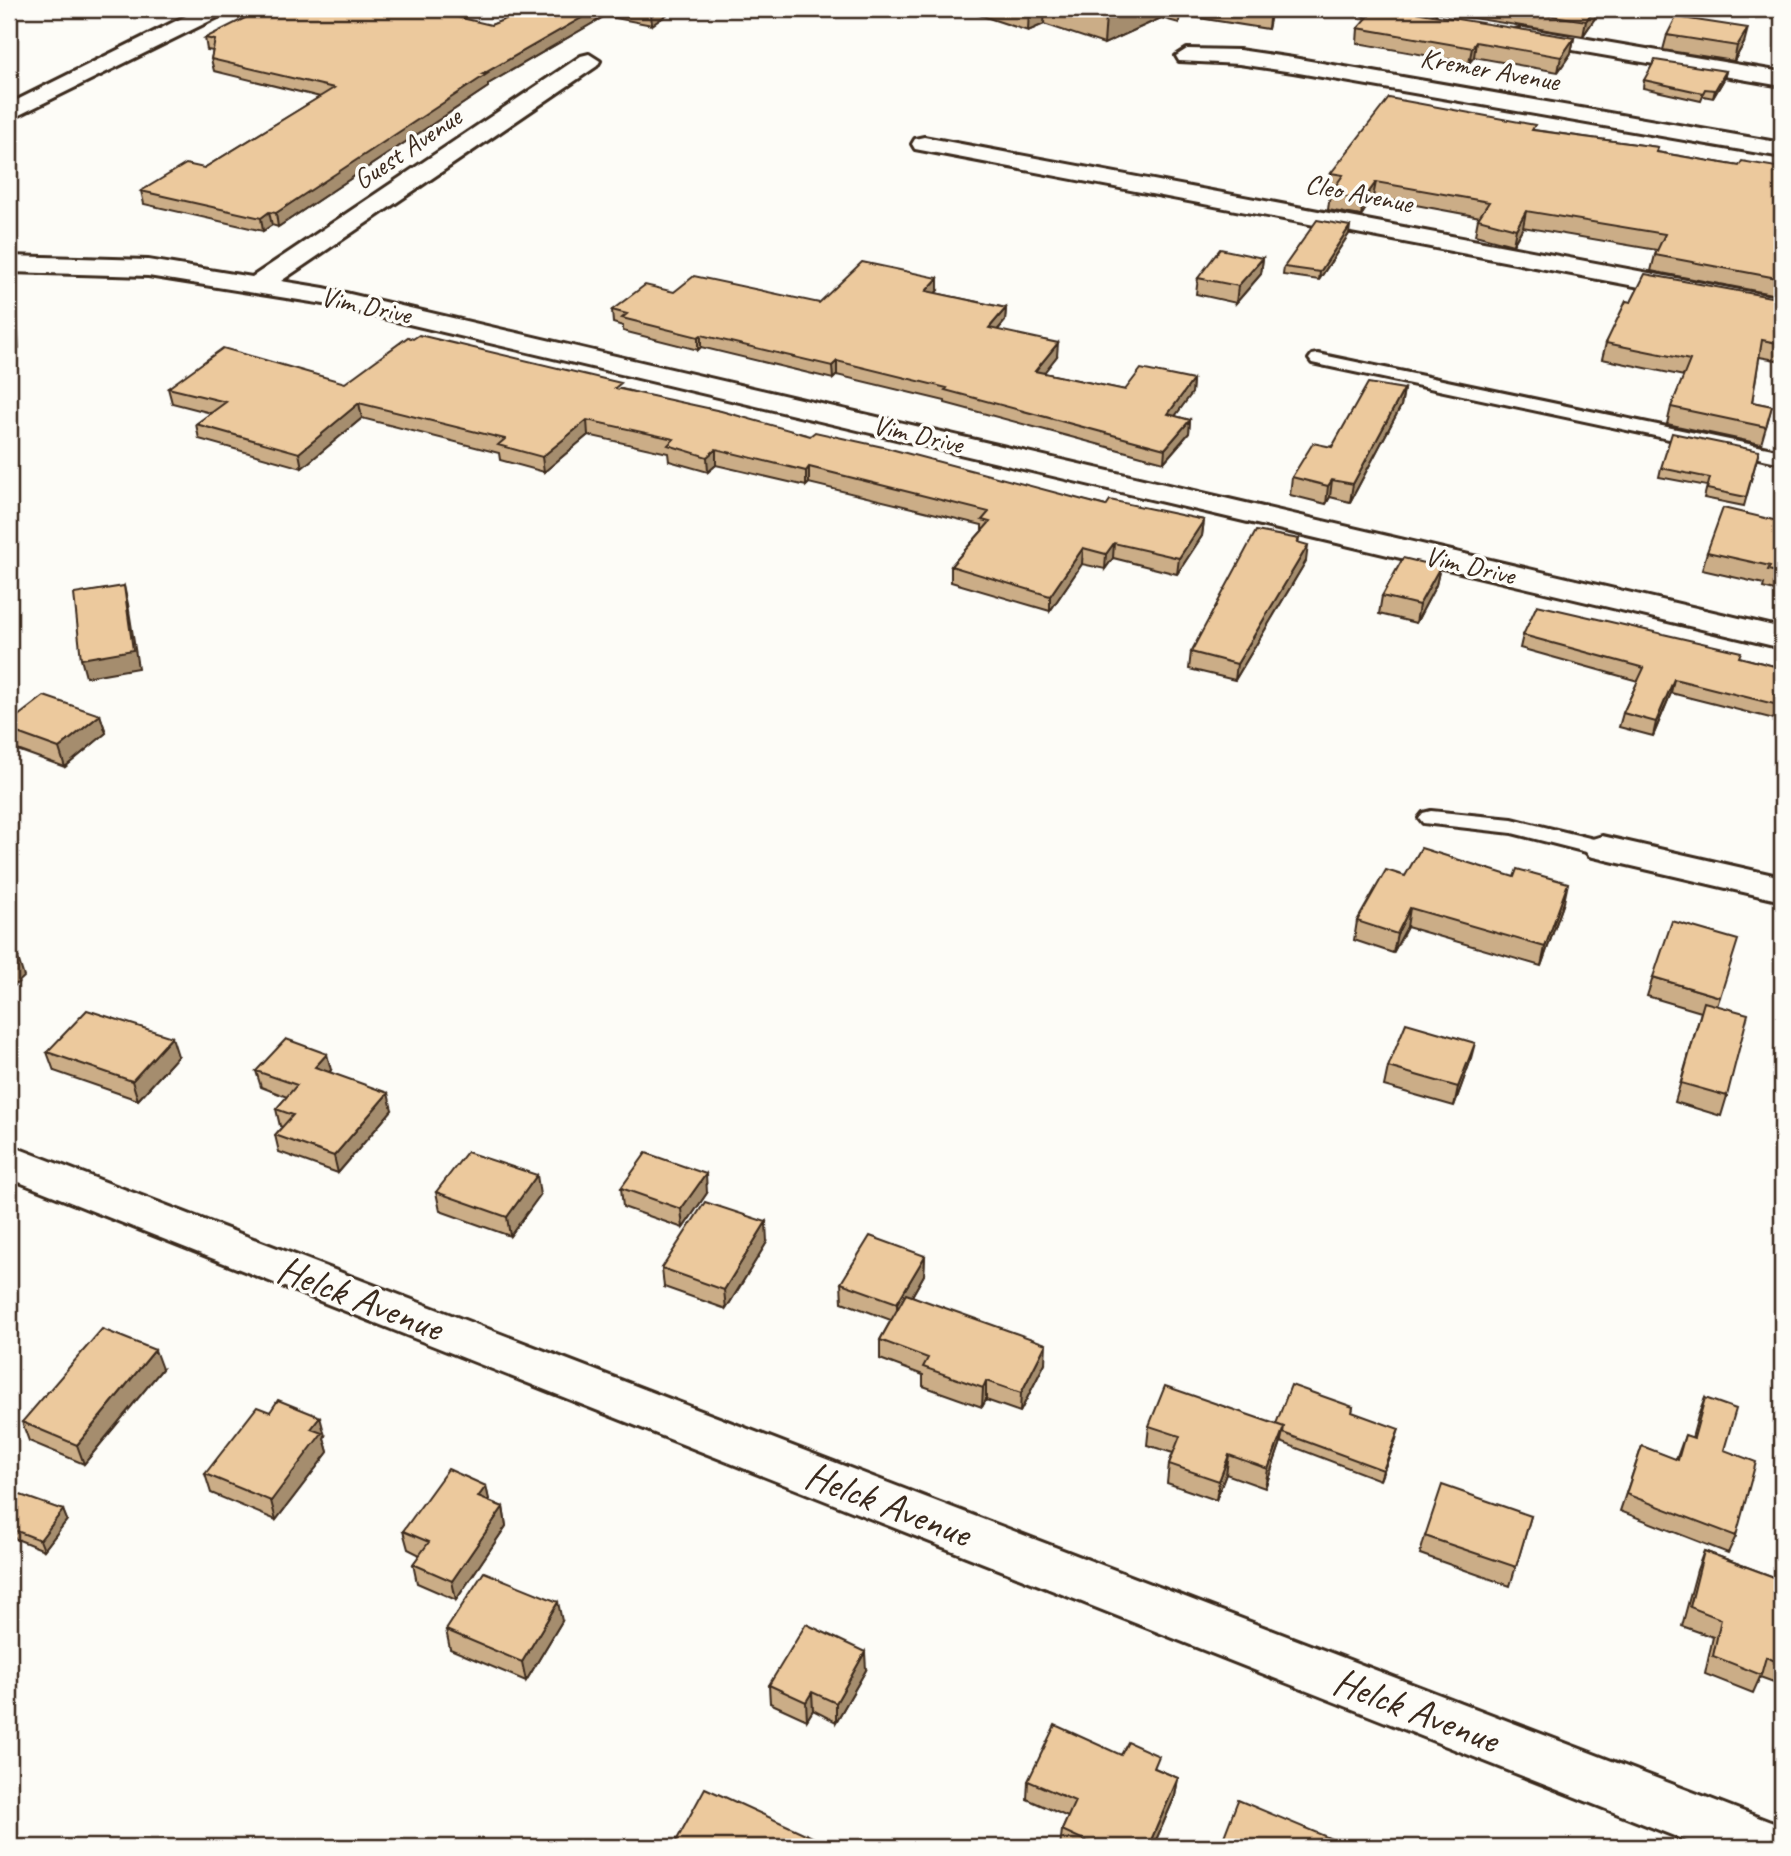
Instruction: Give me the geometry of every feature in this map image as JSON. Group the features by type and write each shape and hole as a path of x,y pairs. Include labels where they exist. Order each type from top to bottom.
{"street":[{"path":"9,113 216,9"},
{"path":"1366,9 1441,21"},
{"path":"1496,31 1782,79"},
{"name":"Kremer Avenue","path":"1187,56 1283,63 1782,150"},
{"name":"Guest Avenue","path":"259,284 589,61"},
{"path":"9,86 46,94"},
{"name":"Cleo Avenue","path":"924,144 1782,306"},
{"name":"Vim Drive","path":"9,264 148,268 259,284 424,318 1782,638"},
{"path":"1602,848 1782,889"},
{"name":"Helck Avenue","path":"9,1161 1768,1847"}],"lane":[{"path":"1318,359 1782,457"},
{"path":"1431,818 1512,826 1602,848"}],"building":[{"path":"263,9 424,9 491,25 531,9 597,9 483,74 487,74 276,213 269,212 261,218 141,191 186,164 204,168 334,88 211,59 215,40 205,38"},
{"path":"628,9 657,9 651,13"},
{"path":"1083,9 1122,9 1106,16"},
{"path":"1375,9 1396,9 1574,38 1561,57 1476,42 1472,48 1358,28"},
{"path":"1508,9 1594,9 1586,21"},
{"path":"1676,17 1748,28 1737,46 1667,35"},
{"path":"1655,60 1726,71 1715,90 1705,89 1703,93 1644,80"},
{"path":"1389,98 1535,125 1532,130 1658,147 1656,152 1739,166 1742,161 1782,168 1782,279 1655,255 1665,234 1526,211 1516,229 1478,219 1489,202 1376,182 1363,200 1330,194 1343,175 1331,173"},
{"path":"1317,220 1350,226 1320,272 1284,267"},
{"path":"1220,249 1263,258 1238,286 1198,278"},
{"path":"862,262 938,278 926,291 1006,308 989,328 1058,343 1035,371 1125,390 1141,369 1193,380 1168,414 1190,420 1165,449 945,390 947,388 837,361 832,366 701,335 698,337 622,318 627,314 612,310 645,285 674,292 694,276 819,303"},
{"path":"1645,274 1782,299 1782,344 1762,340 1752,402 1772,406 1766,427 1671,407 1690,360 1606,343 1626,301 1631,302"},
{"path":"9,285 12,285 15,334 9,335"},
{"path":"419,335 621,383 615,388 721,411 810,436 815,432 883,447 1106,506 1110,500 1204,520 1179,558 1114,543 1106,554 1083,548 1050,596 951,566 990,522 982,520 989,512 809,467 806,471 716,449 707,457 668,445 674,439 587,420 542,457 498,445 505,439 359,403 299,453 196,424 226,402 168,388 223,348 345,383 408,337 413,339"},
{"path":"1368,383 1404,389 1353,484 1332,480 1328,486 1292,477 1313,443 1332,447"},
{"path":"1672,433 1759,451 1746,497 1707,489 1710,478 1661,468"},
{"path":"1723,508 1782,522 1782,573 1768,570 1770,566 1707,552"},
{"path":"1256,531 1299,539 1297,542 1308,545 1237,664 1191,652"},
{"path":"1403,558 1440,567 1419,605 1382,596"},
{"path":"124,586 133,650 81,659 74,594"},
{"path":"1537,605 1741,652 1739,657 1782,668 1782,706 1674,679 1656,722 1623,713 1644,668 1523,635"},
{"path":"44,696 100,715 59,748 9,730 9,723"},
{"path":"1421,848 1514,877 1517,869 1568,883 1545,947 1410,908 1397,934 1357,921 1386,870 1405,876"},
{"path":"1672,921 1738,940 1720,997 1653,977"},
{"path":"9,955 18,958 9,966"},
{"path":"1704,1002 1748,1014 1727,1096 1681,1083"},
{"path":"87,1010 172,1037 132,1081 47,1052"},
{"path":"1406,1023 1475,1043 1458,1087 1388,1067"},
{"path":"286,1039 327,1054 315,1067 388,1093 334,1156 275,1135 293,1115 276,1109 297,1085 256,1071"},
{"path":"467,1152 537,1175 507,1217 436,1192"},
{"path":"646,1153 706,1174 681,1209 621,1188"},
{"path":"705,1202 766,1222 724,1290 662,1268"},
{"path":"870,1236 925,1256 897,1303 841,1283"},
{"path":"906,1294 1046,1344 1021,1393 986,1381 983,1388 923,1367 928,1358 880,1340"},
{"path":"102,1329 155,1350 77,1445 22,1422"},
{"path":"1291,1385 1353,1407 1352,1412 1399,1429 1383,1470 1283,1433 1284,1427 1276,1424"},
{"path":"1165,1386 1284,1427 1268,1469 1229,1455 1219,1481 1169,1464 1180,1436 1149,1426"},
{"path":"1705,1398 1736,1409 1724,1450 1756,1462 1736,1536 1626,1494 1642,1446 1678,1460 1685,1435 1694,1438"},
{"path":"278,1400 320,1417 311,1429 322,1433 271,1501 205,1474 257,1407 270,1412"},
{"path":"448,1469 486,1486 478,1497 503,1507 452,1581 413,1564 429,1542 403,1531"},
{"path":"1442,1485 1531,1516 1516,1567 1425,1536"},
{"path":"12,1492 63,1510 40,1540 9,1528 9,1496"},
{"path":"1704,1551 1782,1580 1782,1664 1766,1657 1761,1675 1713,1656 1721,1619 1690,1607"},
{"path":"484,1572 558,1602 522,1662 446,1630"},
{"path":"806,1624 865,1652 836,1703 812,1692 806,1702 769,1685"},
{"path":"1055,1725 1121,1755 1128,1742 1159,1756 1154,1768 1178,1778 1148,1847 1122,1847 1115,1844 1113,1847 1099,1847 1062,1830 1075,1801 1028,1781"},
{"path":"705,1788 834,1847 674,1845"},
{"path":"1238,1800 1346,1845 1346,1847 1220,1847"}]}
